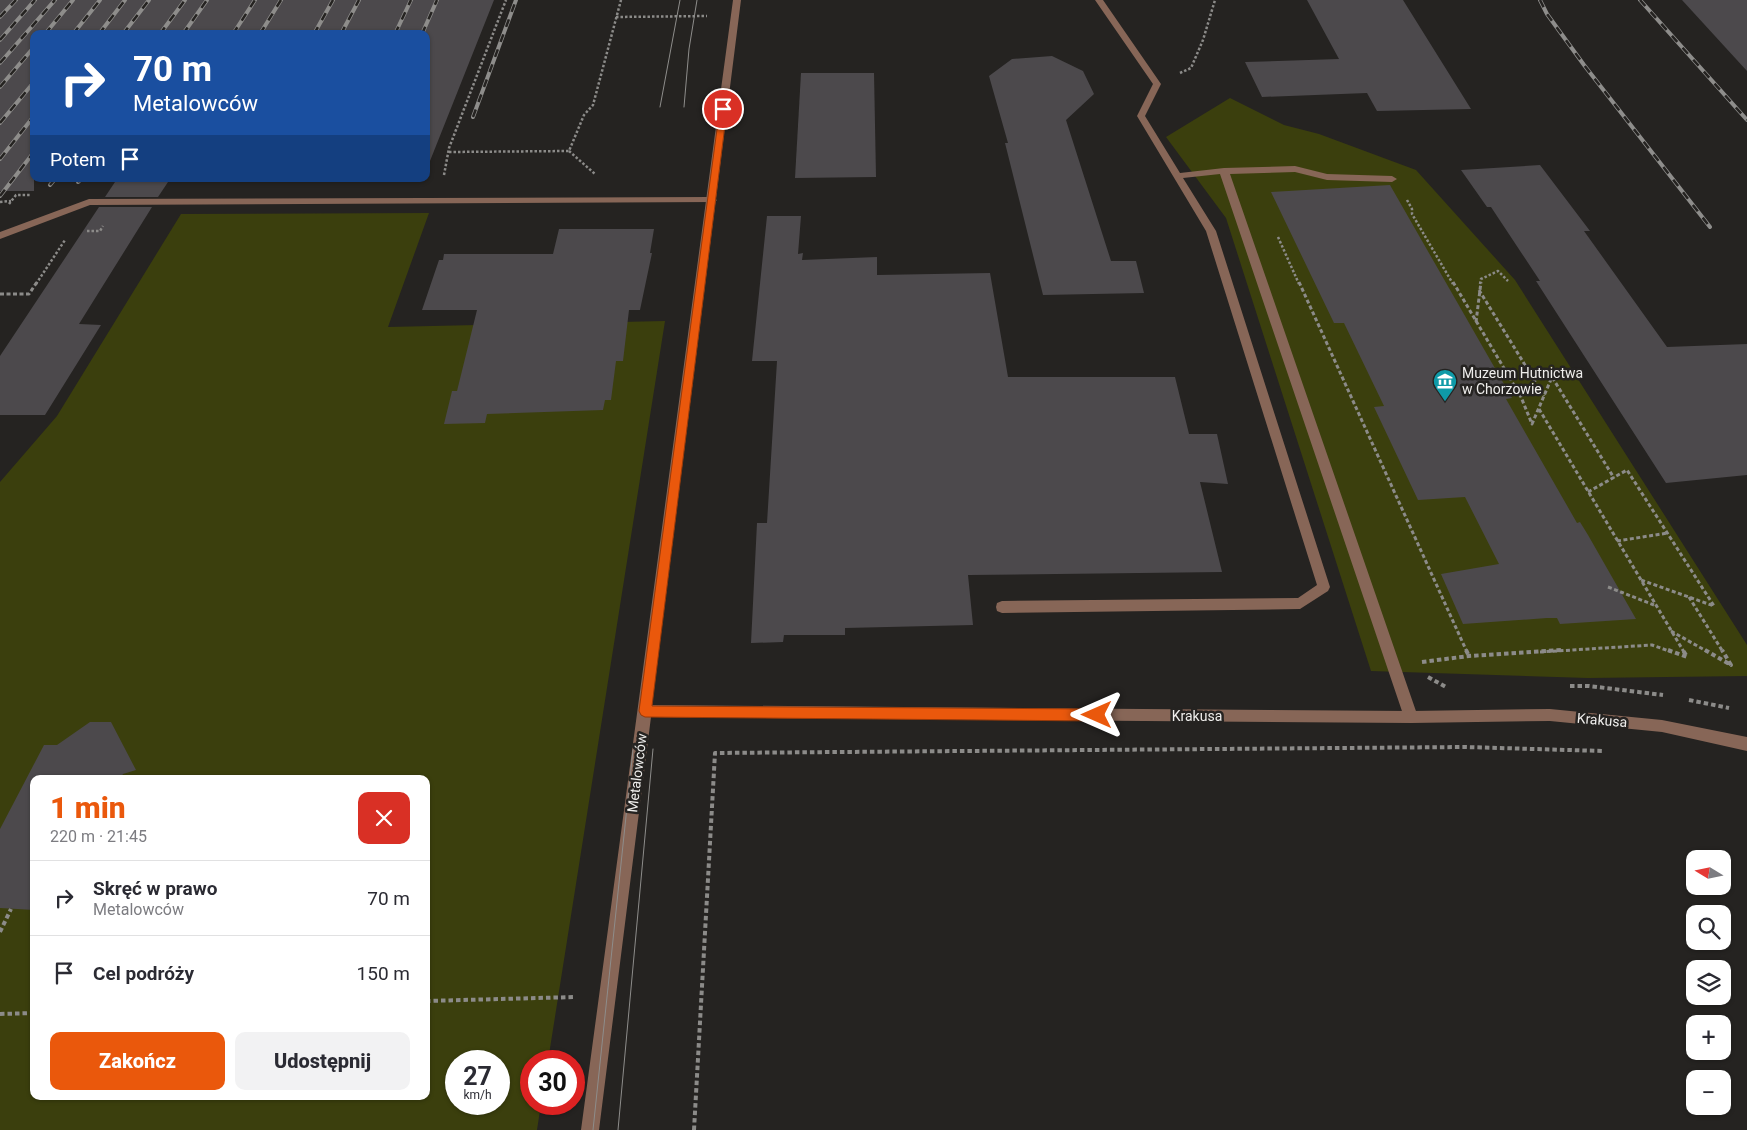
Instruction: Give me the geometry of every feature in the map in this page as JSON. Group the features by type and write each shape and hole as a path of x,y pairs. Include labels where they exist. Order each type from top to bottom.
{"street":[{"name":"Metalowców","path":"590,1130 737,0"},
{"path":"1002,607 1300,603 1324,587 1211,230 1141,116 1156,84 1099,0"},
{"path":"1178,176 1224,171 1295,169 1327,177 1392,179"},
{"path":"1224,171 1411,717"},
{"path":"0,236 89,202 712,200"},
{"name":"Krakusa","path":"645,711 1411,717 1550,715 1662,726 1747,744"}],"path":[{"path":"441,183 449,152 506,0"},
{"path":"568,151 584,115 593,105 621,0"},
{"path":"1156,84 1191,68 1203,40 1215,0"},
{"path":"616,17 707,16"},
{"path":"449,152 568,151 597,177"},
{"path":"1392,179 1408,202 1412,209 1412,214 1521,398 1532,424 1552,377 1614,478"},
{"path":"0,202 12,200"},
{"path":"81,231 100,232 104,224"},
{"path":"1276,232 1469,656"},
{"path":"0,294 29,294 66,239"},
{"path":"1476,322 1481,279 1498,271 1508,281"},
{"path":"1479,290 1544,397"},
{"path":"1428,662 1469,656 1652,645 1687,657 1538,409"},
{"path":"1588,492 1627,470 1714,606 1640,580"},
{"path":"1618,541 1668,534"},
{"path":"1608,587 1656,606"},
{"path":"1671,631 1731,665 1689,597"},
{"path":"694,1130 715,753 1465,747 1607,751"},
{"path":"0,932 11,909"},
{"path":"430,1001 575,997"},
{"path":"0,1014 30,1013"}],"green space":[{"path":"1230,98 1284,125 1319,134 1416,170 1515,280 1747,645 1747,676 1588,678 1371,671 1226,218 1166,137"},
{"path":"429,213 388,327 665,321 550,1050 520,1050 520,1115 539,1115 537,1130 0,1130 0,482 57,416 181,214"}],"building":[{"path":"0,0 494,0 430,161 430,30 30,30 30,182 34,182 34,191 0,191"},
{"path":"1307,0 1403,0 1471,109 1377,111 1367,93 1262,97 1245,62 1339,59"},
{"path":"1682,0 1747,0 1747,71"},
{"path":"1052,56 1083,71 1094,94 1066,120 1111,261 1136,261 1144,293 1043,295 1005,143 1008,143 989,76 1012,59"},
{"path":"801,73 874,73 876,177 795,178"},
{"path":"1540,165 1590,231 1584,231 1667,347 1747,344 1747,475 1666,483 1536,281 1540,281 1491,207 1487,207 1461,170"},
{"path":"115,182 168,182 158,197 105,197"},
{"name":"Muzeum Hutnictwa w Chorzowie","path":"1390,185 1512,398 1506,399 1577,523 1580,522 1588,535 1636,619 1560,624 1557,618 1547,618 1463,624 1441,574 1499,564 1465,497 1418,500 1374,407 1384,406 1344,323 1334,323 1271,192"},
{"path":"99,207 152,207 79,324 101,325 45,415 0,415 0,356"},
{"path":"767,216 801,216 798,254 803,253 802,260 877,257 877,275 990,273 1008,377 1175,377 1189,434 1217,434 1228,484 1200,482 1222,572 968,575 973,625 845,628 845,635 784,635 783,642 751,643 757,523 767,523 777,361 752,361"},
{"path":"559,229 654,229 650,253 652,253 640,310 629,310 623,361 616,361 611,400 605,400 603,410 487,414 485,423 444,424 452,391 457,391 477,310 422,310 439,260 443,260 444,254 553,254"},
{"path":"90,722 111,722 136,770 122,775 30,775 30,910 0,908 0,829 44,745 57,745"}],"tram line":[{"path":"660,107 680,0"},
{"path":"684,107 689,49 697,0"},
{"path":"618,1130 653,749"},
{"path":"593,1130 633,750"}],"railway":[{"path":"0,17 16,0"},
{"path":"0,40 35,0"},
{"path":"0,63 55,0"},
{"path":"48,30 73,0"},
{"path":"76,30 100,0"},
{"path":"102,30 125,0"},
{"path":"126,30 149,0"},
{"path":"163,30 185,0"},
{"path":"186,30 207,0"},
{"path":"236,30 255,0"},
{"path":"262,30 281,0"},
{"path":"316,30 333,0"},
{"path":"343,30 359,0"},
{"path":"397,30 411,0"},
{"path":"424,30 437,0"},
{"path":"473,117 516,0"},
{"path":"1540,0 1547,14 1584,65 1710,227"},
{"path":"1640,0 1747,120"},
{"path":"0,87 30,52"},
{"path":"0,123 30,87"},
{"path":"0,159 30,121"},
{"path":"0,196 30,157"}],"place":[{"name":"Muzeum Hutnictwa w Chorzowie","path":"1445,402"}],"route":[{"path":"723,109 645,711 1097,715"}]}
